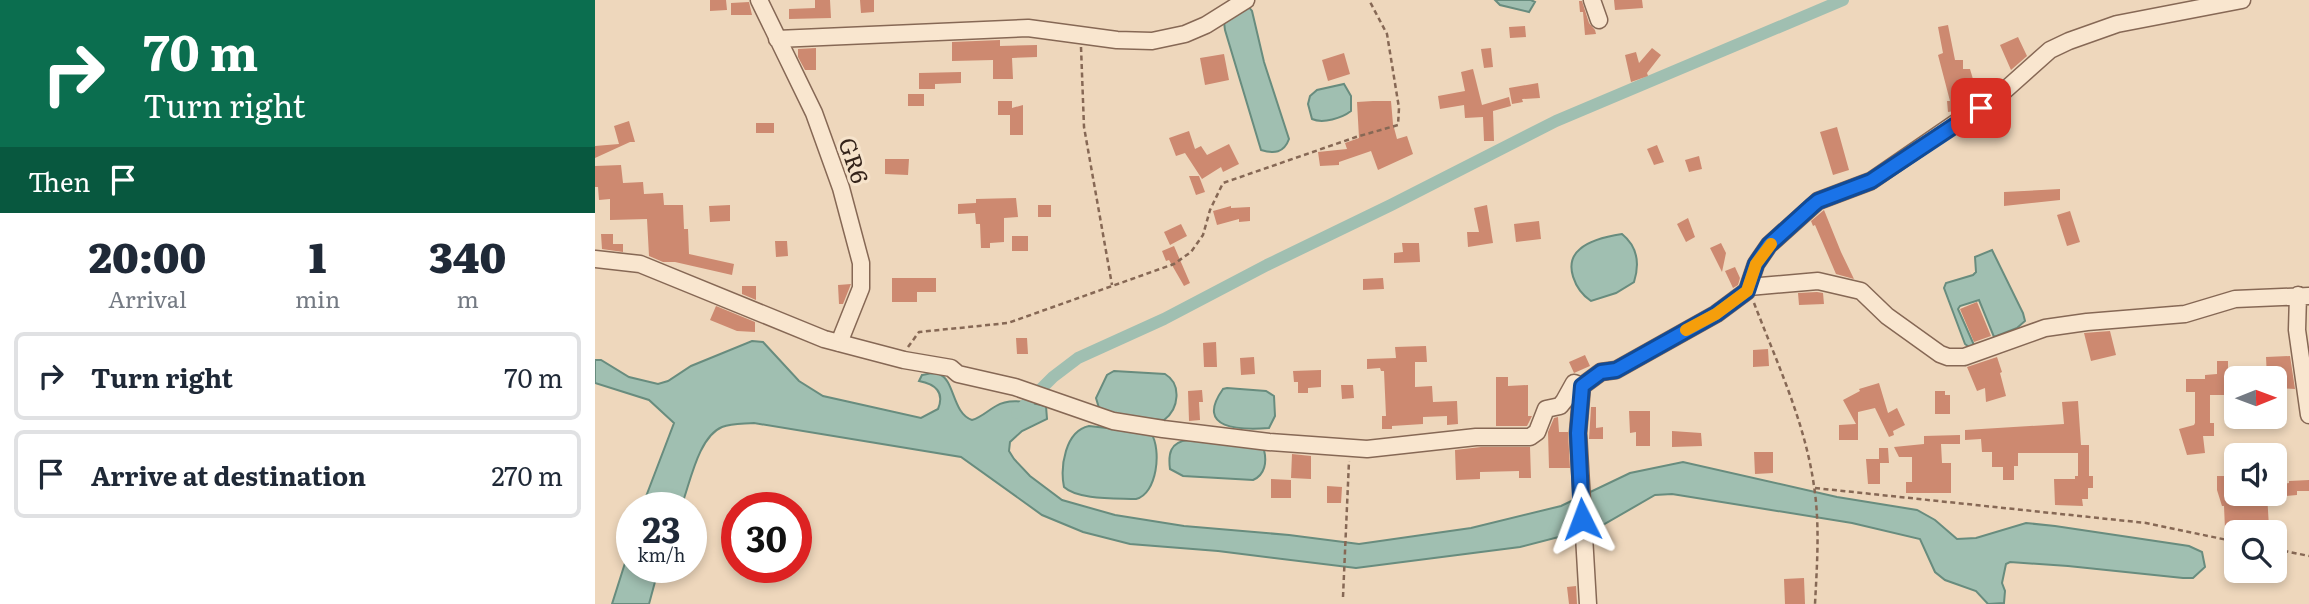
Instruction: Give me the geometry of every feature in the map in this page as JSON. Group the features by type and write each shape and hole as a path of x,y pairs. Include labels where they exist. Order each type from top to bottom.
{"street":[{"name":"GR6","path":"759,0 823,136 841,188 861,263 861,288 839,343"},
{"path":"778,39 1028,27 1138,42 1185,34 1206,25 1246,0"},
{"path":"1593,0 1599,20"},
{"path":"1588,604 1578,433 1582,386 1601,372 1616,370 1716,314 1745,293 1756,264 1769,245 1818,201 1871,181 1967,115 1994,100 2050,50 2117,24 2242,0"},
{"path":"595,259 640,264 824,339 904,360 944,366 971,378 1015,387 1113,421 1163,429 1269,442 1349,448 1402,447 1423,442 1476,437 1530,437 1537,432 1546,409 1559,406 1574,383 1582,386"},
{"path":"1749,287 1818,281 1861,291 1887,316 1948,357 1964,357 2045,328 2185,314 2235,299 2303,295 2297,330 2309,415"}],"path":[{"path":"904,360 909,343 919,332 1008,323 1174,264 1191,251 1203,235 1210,210 1223,183 1398,125 1399,108 1387,34 1369,0"},
{"path":"1081,33 1084,128 1112,285"},
{"path":"1749,287 1792,399 1815,488 1818,531 1815,604"},
{"path":"1343,597 1349,448"},
{"path":"1815,488 2146,523 2224,539"},
{"path":"2287,552 2309,556"}],"shaded area":[{"path":"1495,0 1535,2 1529,12 1500,5"},
{"path":"1248,6 1252,11 1264,62 1289,139 1278,151 1261,150 1225,30 1224,22"},
{"path":"1344,84 1351,96 1351,111 1332,120 1312,119 1308,104 1310,96 1317,90"},
{"path":"1622,234 1631,244 1636,256 1634,282 1616,293 1591,301 1580,291 1573,277 1572,262 1575,255 1589,243"},
{"path":"1992,250 2025,321 2017,328 1994,337 1979,300 1960,306 1958,309 1974,345 1969,347 1965,344 1944,288 1946,283 1973,275 1976,272 1975,257"},
{"path":"752,341 763,342 799,381 823,396 921,418 938,409 940,398 934,387 919,381 922,375 937,373 948,383 961,411 972,420 1002,403 1020,402 1046,406 1047,419 1022,431 1010,442 1009,451 1030,476 1062,500 1115,515 1184,526 1359,544 1471,528 1561,506 1630,473 1683,462 1837,497 1917,510 1935,520 1957,539 1976,538 2026,523 2055,526 2189,546 2202,552 2205,567 2193,578 2183,578 2010,562 2006,564 2002,583 2005,591 2004,603 1988,604 1976,591 1945,580 1935,572 1920,539 1852,523 1672,494 1655,495 1601,526 1520,547 1356,568 1218,551 1130,544 1083,532 1042,515 961,457 754,423 734,424 714,432 701,451 686,492 648,492 674,423 649,400 595,383 595,360 601,360 629,377 658,384 668,381 691,366"},
{"path":"1114,371 1165,374 1176,390 1173,410 1164,420 1119,418 1099,408 1096,398 1107,375"},
{"path":"1223,389 1266,391 1274,396 1275,416 1269,428 1246,429 1225,425 1217,420 1214,413 1216,403"},
{"path":"1089,426 1151,433 1156,450 1156,471 1149,489 1143,495 1136,499 1098,498 1078,494 1064,487 1064,460 1069,442 1081,429"},
{"path":"1188,440 1261,447 1265,455 1264,468 1253,480 1183,476 1170,469 1169,458 1177,443"},
{"path":"619,583 655,583 649,604 612,604"}],"building":[{"path":"710,0 726,0 727,10 710,11"},
{"path":"815,0 830,0 831,18 789,19 789,9 815,8"},
{"path":"860,0 874,0 874,12 861,13"},
{"path":"1614,0 1642,0 1643,8 1615,10"},
{"path":"1579,1 1582,1 1589,23 1596,34 1585,35"},
{"path":"749,2 752,15 731,15 731,3"},
{"path":"1948,25 1955,60 1963,60 1963,69 1970,69 1978,96 1948,112 1947,101 1950,101 1938,55 1943,53 1938,27"},
{"path":"1525,26 1526,37 1510,38 1509,27"},
{"path":"2018,37 2027,56 2011,70 2000,45"},
{"path":"1000,40 1000,46 1037,45 1037,57 1012,58 1013,79 993,79 993,60 952,61 952,42"},
{"path":"816,48 816,70 805,70 798,57 798,49"},
{"path":"1491,48 1493,67 1484,68 1481,49"},
{"path":"1652,48 1661,55 1647,73 1648,76 1631,82 1625,55 1636,52 1639,63"},
{"path":"1344,53 1350,74 1328,81 1322,60"},
{"path":"1224,54 1229,80 1205,85 1200,58"},
{"path":"1473,69 1482,105 1509,97 1511,106 1493,111 1494,141 1484,141 1483,117 1465,118 1464,105 1440,109 1438,96 1465,91 1461,72"},
{"path":"961,72 961,83 935,84 935,89 919,89 919,73"},
{"path":"1538,83 1540,98 1522,99 1523,102 1512,104 1509,88"},
{"path":"908,94 924,94 924,106 908,106"},
{"path":"998,101 1012,101 1012,108 1023,105 1023,135 1010,135 1010,115 998,115"},
{"path":"1391,101 1397,139 1407,136 1413,154 1378,170 1371,151 1339,162 1339,165 1320,166 1318,152 1347,149 1345,143 1359,138 1357,102"},
{"path":"629,121 635,142 595,158 595,146 619,144 614,126"},
{"path":"756,123 774,123 774,133 756,133"},
{"path":"1837,127 1849,170 1833,175 1820,132"},
{"path":"1189,131 1195,149 1201,146 1207,155 1229,144 1239,164 1223,172 1221,167 1202,179 1185,153 1176,156 1169,138"},
{"path":"1657,145 1664,162 1654,165 1647,149"},
{"path":"1699,156 1702,169 1689,172 1685,160"},
{"path":"885,159 909,159 908,175 885,174"},
{"path":"621,165 623,183 643,182 644,194 663,193 664,205 683,205 689,254 734,264 732,275 675,262 663,262 649,256 647,219 610,220 610,199 599,200 598,187 595,187 595,166"},
{"path":"1189,176 1199,176 1205,192 1196,195"},
{"path":"2060,189 2060,200 2004,206 2004,192"},
{"path":"1016,198 1018,217 1004,218 1004,242 990,243 990,248 981,248 980,224 976,224 975,213 958,214 958,204 976,203 976,199"},
{"path":"730,205 730,221 710,222 709,206"},
{"path":"1038,205 1051,205 1051,217 1038,217"},
{"path":"1487,205 1493,243 1468,247 1467,232 1479,232 1474,208"},
{"path":"1231,206 1250,207 1250,221 1239,222 1239,219 1217,225 1213,211"},
{"path":"1824,210 1854,279 1836,274 1815,225 1813,226 1811,221"},
{"path":"2070,211 2080,242 2067,246 2057,215"},
{"path":"1688,218 1695,237 1686,242 1677,224"},
{"path":"1539,221 1541,239 1516,242 1514,224"},
{"path":"1181,224 1187,236 1170,245 1164,232"},
{"path":"601,234 613,234 613,244 623,244 623,252 602,249"},
{"path":"1012,236 1028,236 1028,251 1012,251"},
{"path":"775,241 787,241 788,256 776,257"},
{"path":"1402,243 1419,243 1420,262 1394,263 1394,253 1403,252"},
{"path":"1721,243 1726,253 1722,272 1710,248"},
{"path":"1174,246 1190,283 1184,286 1162,251"},
{"path":"1735,267 1740,278 1738,285 1733,288 1725,271"},
{"path":"892,278 936,278 936,292 917,292 917,302 892,302"},
{"path":"1383,278 1384,289 1363,290 1363,279"},
{"path":"851,284 843,304 839,304 838,285"},
{"path":"742,286 756,286 756,300 742,294"},
{"path":"1798,293 1823,293 1824,304 1799,305"},
{"path":"1977,302 1991,336 1974,342 1960,309"},
{"path":"716,306 755,322 755,332 737,331 710,320"},
{"path":"2110,331 2116,355 2091,361 2084,333"},
{"path":"1016,338 1027,338 1028,354 1017,354"},
{"path":"1216,342 1217,367 1204,367 1203,343"},
{"path":"1426,346 1427,362 1415,362 1415,387 1432,386 1433,402 1457,401 1458,424 1447,425 1447,416 1423,417 1423,424 1382,429 1382,416 1386,416 1384,371 1380,368 1367,369 1367,359 1396,358 1395,347"},
{"path":"1768,349 1769,366 1753,367 1753,350"},
{"path":"1585,355 1590,366 1574,373 1569,362"},
{"path":"2290,356 2295,389 2287,389 2287,366 2266,366 2266,357"},
{"path":"1254,357 1255,374 1241,375 1240,358"},
{"path":"1997,357 2006,396 1986,402 1985,388 1977,391 1967,367"},
{"path":"2217,361 2228,361 2228,366 2224,366 2224,395 2210,395 2210,423 2214,423 2214,436 2203,436 2205,453 2187,455 2179,429 2195,423 2195,392 2186,392 2186,379 2205,379 2205,375 2217,374"},
{"path":"1321,370 1321,387 1308,388 1308,393 1298,393 1298,382 1294,382 1293,371"},
{"path":"1496,377 1508,377 1508,386 1528,385 1528,416 1532,416 1527,426 1496,426"},
{"path":"1879,383 1888,413 1897,408 1905,425 1893,431 1894,435 1889,437 1875,408 1858,412 1858,440 1839,440 1839,425 1856,424 1843,400 1860,391 1859,389"},
{"path":"1341,385 1353,385 1354,398 1342,399"},
{"path":"1202,390 1203,402 1199,402 1200,420 1189,421 1188,391"},
{"path":"1935,391 1945,391 1945,395 1950,395 1950,414 1935,414"},
{"path":"2078,401 2081,445 2089,445 2089,476 2093,476 2093,488 2088,488 2088,499 2082,499 2083,506 2055,505 2054,479 2075,479 2075,476 2078,476 2078,453 2018,453 2014,480 2003,480 2003,467 1992,467 1992,452 1982,452 1981,439 1965,440 1965,430 2064,424 2062,402"},
{"path":"1591,407 1596,407 1596,428 1603,427 1603,439 1589,439"},
{"path":"1629,411 1650,411 1650,446 1636,446 1636,432 1630,433"},
{"path":"1558,417 1559,432 1568,432 1570,468 1549,468 1548,432 1554,418"},
{"path":"1672,431 1701,433 1702,446 1672,447"},
{"path":"1960,435 1960,444 1941,444 1942,463 1951,463 1951,493 1906,493 1906,482 1912,482 1912,457 1899,457 1894,447 1924,444 1924,436"},
{"path":"1530,447 1531,478 1519,478 1519,471 1480,472 1480,479 1456,480 1455,450"},
{"path":"1879,448 1888,448 1889,463 1880,463 1880,484 1868,484 1866,459 1879,459"},
{"path":"1754,452 1773,452 1773,473 1755,474"},
{"path":"1292,454 1311,456 1311,479 1291,478"},
{"path":"2217,476 2224,476 2224,506 2222,506 2217,490"},
{"path":"1271,479 1291,480 1291,498 1271,498"},
{"path":"2309,480 2309,491 2297,491 2297,495 2287,496 2289,481"},
{"path":"1327,486 1342,487 1341,503 1327,503"},
{"path":"2224,506 2268,506 2269,520 2225,520"},
{"path":"1804,578 1805,604 1785,604 1784,579"},
{"path":"1576,586 1577,604 1569,604 1567,587"}],"waterway":[{"path":"1017,413 1053,377 1078,358 1164,319 1556,121 1843,0"}],"slow traffic":[{"path":"1686,330 1716,314 1747,291 1756,264 1771,244"}],"route":[{"path":"1582,519 1578,433 1582,386 1601,372 1616,370 1716,314 1747,291 1756,264 1769,245 1818,201 1871,181 1981,108"}]}
